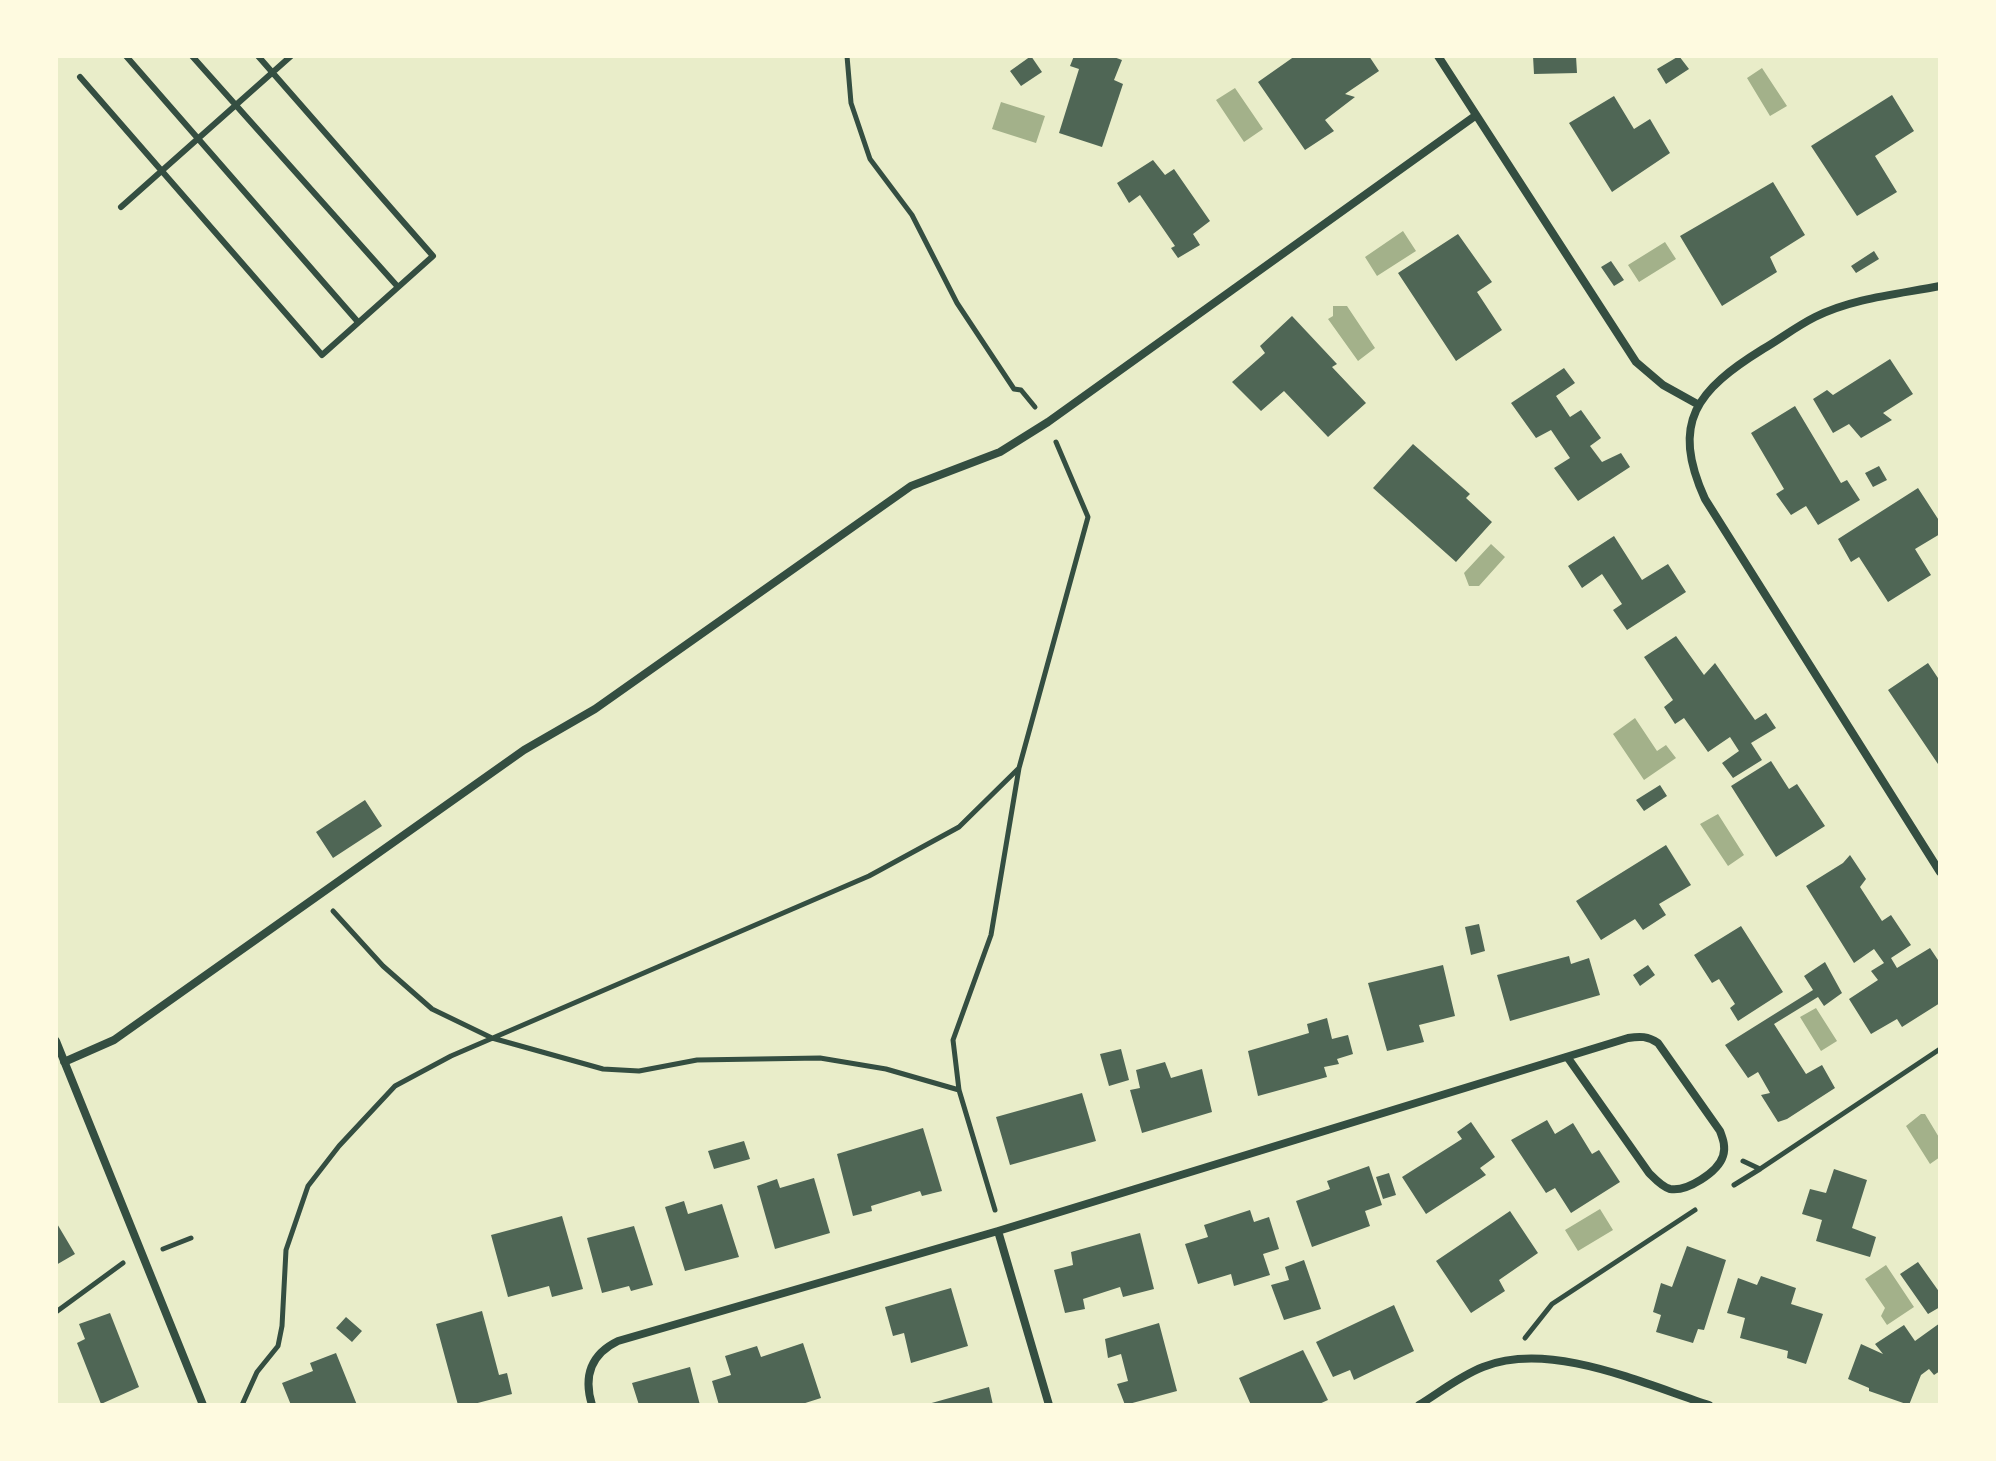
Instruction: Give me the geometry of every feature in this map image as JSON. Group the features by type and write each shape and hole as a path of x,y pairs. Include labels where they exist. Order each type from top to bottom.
{"street":[{"path":"1438,56 1636,362 1663,385 1699,405"},
{"path":"64,1062 114,1040 524,750 595,709 911,486 1000,452 1048,422 1475,116"},
{"path":"1940,286 1859,301 1814,317 1721,377 1693,416 1689,444 1690,459 1705,499 1940,872"},
{"path":"592,1405 588,1386 591,1362 606,1347 618,1341 998,1231 1637,1037 1654,1040 1664,1049 1720,1131 1724,1154 1716,1168 1687,1186 1671,1189 1664,1186 1649,1173 1568,1058"},
{"path":"56,1041 203,1405"},
{"path":"998,1231 1049,1405"},
{"path":"1419,1405 1481,1368 1507,1360 1537,1358 1570,1361 1709,1405"}],"lane":[{"path":"126,56 358,322"},
{"path":"192,56 398,287"},
{"path":"80,77 322,355 433,256 258,56"},
{"path":"121,207 291,56"}],"path":[{"path":"847,56 851,103 870,159 912,215 957,303 1014,389 1021,390 1048,422 1088,517 1019,768 991,935 953,1040 959,1090 994,1204 998,1231"},
{"path":"242,1405 257,1372 278,1346 286,1250 308,1186 339,1146 395,1086 451,1056 869,876 959,827 1019,768"},
{"path":"319,896 383,966 432,1009 492,1038 603,1069 639,1071 697,1060 820,1058 886,1069 959,1090"},
{"path":"1732,1186 1940,1049"},
{"path":"1724,1154 1760,1169"},
{"path":"1507,1360 1552,1304 1707,1203"}],"shaded area":[{"path":"1762,68 1787,106 1770,116 1747,78"},
{"path":"1235,88 1263,129 1244,142 1216,100"},
{"path":"1001,102 1045,116 1036,143 992,129"},
{"path":"1403,231 1416,251 1377,276 1365,257"},
{"path":"1665,242 1676,259 1639,282 1628,265"},
{"path":"1333,306 1347,306 1375,348 1358,361 1328,319 1333,316"},
{"path":"1491,544 1505,557 1479,586 1469,586 1464,573"},
{"path":"1635,718 1657,751 1666,745 1676,758 1644,780 1613,734"},
{"path":"1718,814 1744,855 1728,866 1700,824"},
{"path":"1816,1008 1837,1041 1821,1051 1800,1017"},
{"path":"1925,1114 1940,1139 1940,1157 1930,1164 1906,1126"},
{"path":"1600,1209 1613,1230 1578,1251 1565,1230"},
{"path":"1886,1265 1914,1307 1887,1325 1881,1316 1885,1308 1865,1279"}],"building":[{"path":"1031,56 1042,72 1021,86 1010,71"},
{"path":"1074,56 1111,56 1122,60 1114,80 1123,84 1102,147 1059,133 1079,69 1070,66"},
{"path":"1295,56 1369,56 1379,71 1345,94 1355,97 1325,120 1334,131 1305,150 1258,82"},
{"path":"1533,56 1576,56 1577,73 1534,74"},
{"path":"1679,56 1689,69 1666,84 1657,69"},
{"path":"1892,95 1914,131 1875,156 1897,192 1857,216 1811,146"},
{"path":"1614,96 1634,129 1650,119 1670,153 1612,192 1569,123"},
{"path":"1153,160 1165,175 1174,169 1210,221 1193,234 1200,245 1178,258 1171,248 1175,246 1140,195 1129,203 1117,183"},
{"path":"1773,182 1805,235 1770,257 1777,272 1722,306 1680,236"},
{"path":"1458,234 1492,282 1477,292 1502,330 1456,361 1398,273"},
{"path":"1874,251 1879,259 1856,273 1851,266"},
{"path":"1611,261 1624,280 1614,286 1601,267"},
{"path":"1292,316 1337,364 1332,367 1366,403 1328,437 1284,391 1261,411 1232,382 1265,353 1260,346"},
{"path":"1890,359 1913,394 1883,413 1892,420 1861,438 1849,424 1833,433 1813,399 1827,390 1833,395"},
{"path":"1564,368 1575,383 1556,396 1570,417 1581,410 1601,438 1590,446 1602,462 1621,453 1630,467 1578,501 1554,468 1570,458 1551,430 1536,438 1511,403"},
{"path":"1795,406 1841,483 1847,480 1860,500 1818,525 1806,506 1791,515 1776,494 1784,489 1751,433"},
{"path":"1413,444 1470,494 1466,498 1492,522 1456,562 1373,488"},
{"path":"1879,466 1887,480 1873,487 1865,473"},
{"path":"1918,488 1940,522 1940,534 1915,549 1931,575 1888,602 1859,557 1851,562 1838,539"},
{"path":"1614,536 1642,580 1668,564 1686,592 1627,630 1613,610 1622,604 1602,574 1582,588 1568,566"},
{"path":"1676,636 1704,675 1715,663 1755,720 1766,713 1776,728 1751,743 1762,760 1733,778 1722,763 1739,751 1730,737 1708,752 1684,718 1675,724 1664,707 1673,700 1644,657"},
{"path":"1928,663 1940,681 1938,764 1888,690"},
{"path":"1771,761 1789,789 1797,784 1825,826 1776,857 1731,786"},
{"path":"1660,785 1667,796 1644,811 1636,800"},
{"path":"365,800 382,826 333,858 316,832"},
{"path":"1666,845 1691,885 1659,904 1666,915 1643,930 1635,919 1601,940 1576,901"},
{"path":"1850,855 1866,879 1860,887 1882,921 1891,915 1911,945 1891,958 1897,968 1930,948 1940,963 1940,1003 1902,1027 1897,1019 1871,1034 1849,999 1878,980 1871,971 1884,963 1874,949 1854,963 1806,886 1843,863"},
{"path":"1479,924 1485,951 1471,955 1465,927"},
{"path":"1741,926 1783,992 1738,1021 1730,1008 1735,1004 1719,979 1712,983 1694,955"},
{"path":"1569,956 1571,964 1589,958 1600,995 1510,1021 1497,975"},
{"path":"1825,962 1842,993 1824,1006 1818,997 1774,1024 1806,1074 1822,1065 1835,1088 1778,1122 1761,1095 1770,1093 1758,1072 1748,1078 1725,1045 1813,990 1804,976"},
{"path":"1443,965 1455,1016 1419,1025 1424,1042 1387,1051 1368,983"},
{"path":"1648,965 1655,975 1640,986 1633,975"},
{"path":"1327,1018 1332,1039 1348,1035 1353,1054 1337,1059 1339,1064 1324,1067 1327,1077 1258,1096 1248,1051 1309,1033 1307,1024"},
{"path":"1121,1049 1129,1080 1109,1086 1100,1054"},
{"path":"1165,1062 1171,1078 1202,1069 1212,1112 1142,1133 1130,1090 1140,1088 1136,1070"},
{"path":"1082,1093 1096,1141 1010,1165 996,1117"},
{"path":"1547,1120 1555,1134 1573,1123 1592,1154 1599,1150 1620,1182 1571,1213 1555,1188 1546,1193 1511,1140"},
{"path":"1471,1122 1495,1157 1480,1168 1486,1175 1426,1214 1402,1177 1462,1139 1457,1132"},
{"path":"923,1128 942,1191 922,1196 920,1191 871,1206 872,1211 853,1216 837,1154"},
{"path":"744,1141 750,1159 714,1169 708,1151"},
{"path":"1369,1166 1382,1205 1365,1211 1370,1226 1312,1247 1296,1201 1330,1189 1327,1181"},
{"path":"1834,1169 1867,1180 1852,1228 1876,1237 1870,1257 1816,1241 1822,1220 1802,1214 1810,1189 1826,1193"},
{"path":"1389,1173 1396,1195 1383,1199 1376,1177"},
{"path":"814,1178 830,1233 775,1249 757,1186 777,1179 780,1188"},
{"path":"684,1201 688,1214 722,1204 739,1257 685,1271 665,1207"},
{"path":"1250,1210 1254,1222 1269,1217 1279,1249 1263,1254 1270,1275 1234,1286 1231,1274 1198,1284 1185,1244 1208,1237 1204,1225"},
{"path":"1510,1211 1538,1253 1499,1280 1505,1291 1471,1313 1436,1261"},
{"path":"562,1216 583,1289 552,1297 549,1286 508,1297 491,1235"},
{"path":"56,1222 75,1254 56,1265"},
{"path":"634,1226 653,1285 631,1291 629,1286 602,1293 587,1238"},
{"path":"1140,1233 1154,1289 1123,1297 1120,1287 1083,1299 1085,1309 1065,1313 1054,1270 1073,1265 1071,1252"},
{"path":"1687,1246 1726,1260 1704,1330 1698,1329 1693,1343 1656,1332 1661,1315 1653,1312 1661,1283 1672,1287"},
{"path":"1304,1260 1321,1309 1284,1320 1271,1285 1289,1280 1285,1267"},
{"path":"1918,1262 1940,1293 1940,1307 1928,1314 1900,1274"},
{"path":"1761,1276 1796,1288 1791,1304 1823,1314 1806,1364 1787,1358 1788,1351 1740,1338 1745,1318 1727,1313 1738,1278 1757,1285"},
{"path":"951,1288 968,1346 911,1363 904,1333 893,1336 885,1307"},
{"path":"1394,1305 1414,1351 1354,1380 1350,1370 1333,1377 1316,1342"},
{"path":"482,1311 499,1375 507,1373 512,1394 458,1405 436,1324"},
{"path":"110,1313 139,1387 101,1404 77,1343 85,1339 79,1324"},
{"path":"346,1317 362,1331 352,1342 336,1328"},
{"path":"1159,1323 1177,1391 1125,1405 1117,1384 1128,1381 1121,1354 1108,1358 1105,1339"},
{"path":"1940,1323 1940,1371 1934,1375 1929,1369 1921,1375 1909,1405 1869,1391 1869,1388 1848,1379 1861,1344 1883,1354 1875,1344 1904,1325 1915,1341"},
{"path":"803,1343 821,1398 799,1405 719,1405 712,1381 731,1375 725,1356 757,1346 761,1357"},
{"path":"1303,1350 1328,1400 1317,1405 1251,1405 1239,1378"},
{"path":"336,1353 357,1405 291,1405 282,1383 313,1371 310,1363"},
{"path":"690,1367 700,1405 639,1405 632,1383"},
{"path":"989,1387 993,1405 928,1405 928,1404"}]}
